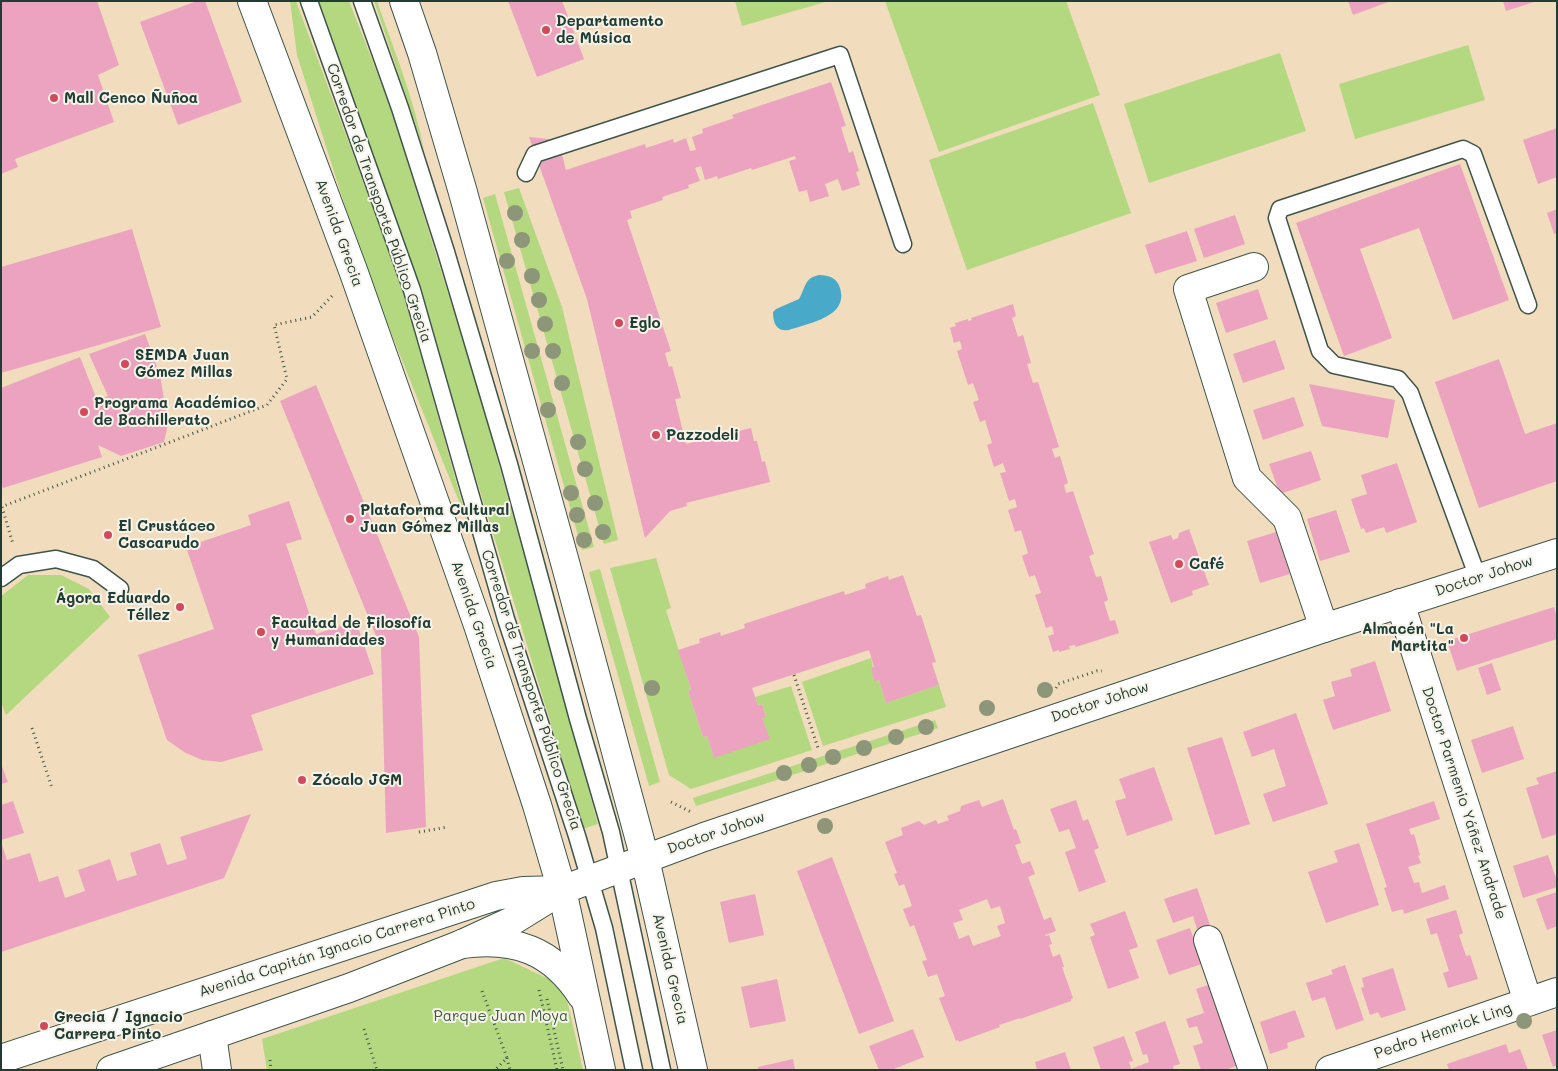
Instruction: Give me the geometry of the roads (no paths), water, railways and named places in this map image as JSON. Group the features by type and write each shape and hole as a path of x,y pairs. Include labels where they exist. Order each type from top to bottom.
{"street":[{"name":"Avenida Grecia","path":"252,1 354,274 478,625 537,805 562,890 600,1070"},
{"name":"Avenida Grecia","path":"404,1 422,54 465,198 645,859 694,1070"},
{"path":"1254,267 1188,289 1247,478 1287,518 1324,628"},
{"name":"Doctor Johow","path":"645,859 704,837 1324,628 1557,553"},
{"name":"Doctor Parmenio Yáñez Andrade","path":"1400,603 1528,1002"},
{"name":"Avenida Capitán Ignacio Carrera Pinto","path":"111,1070 349,988 462,944 512,921 562,890 645,859"},
{"name":"Avenida Capitán Ignacio Carrera Pinto","path":"1,1059 496,896 523,891 562,890"},
{"path":"1208,940 1253,1070"},
{"path":"462,944 487,941 511,944 534,952 559,967 574,983 586,1001"},
{"path":"203,992 217,1070"},
{"name":"Pedro Hemrick Ling","path":"1330,1070 1557,992"}],"lane":[{"path":"267,1 268,26 282,80"},
{"name":"Corredor de Transporte Público Grecia","path":"309,1 412,290 506,619 604,928 634,1070"},
{"path":"362,1 400,108 460,298 509,464 620,868 662,1070"},
{"path":"526,173 535,154 840,55 903,244"},
{"path":"1478,578 1410,392 1398,379 1334,364 1320,351 1277,218 1280,209 1464,149 1473,154 1528,305"},
{"path":"1,578 19,565 56,559 93,568 120,589"}],"water":[{"path":"814,276 829,276 837,282 841,298 839,306 833,312 816,321 789,330 781,330 776,326 773,312 799,299 808,281"}],"place":[{"name":"Departamento de Música","path":"546,30"},
{"name":"Mall Cenco Ñuñoa","path":"54,98"},
{"name":"Eglo","path":"619,323"},
{"name":"SEMDA Juan Gómez Millas","path":"125,364"},
{"name":"Programa Académico de Bachillerato","path":"84,412"},
{"name":"Pazzodeli","path":"656,435"},
{"name":"Plataforma Cultural Juan Gómez Millas","path":"350,519"},
{"name":"El Crustáceo Cascarudo","path":"108,535"},
{"name":"Café","path":"1179,564"},
{"name":"Ágora Eduardo Téllez","path":"180,607"},
{"name":"Facultad de Filosofía y Humanidades","path":"261,632"},
{"name":"Almacén \"La Martita\"","path":"1464,638"},
{"name":"Zócalo JGM","path":"302,780"},
{"name":"Grecia / Ignacio Carrera Pinto","path":"44,1026"}],"park label":[{"name":"Parque Juan Moya","path":"501,1016"}]}
